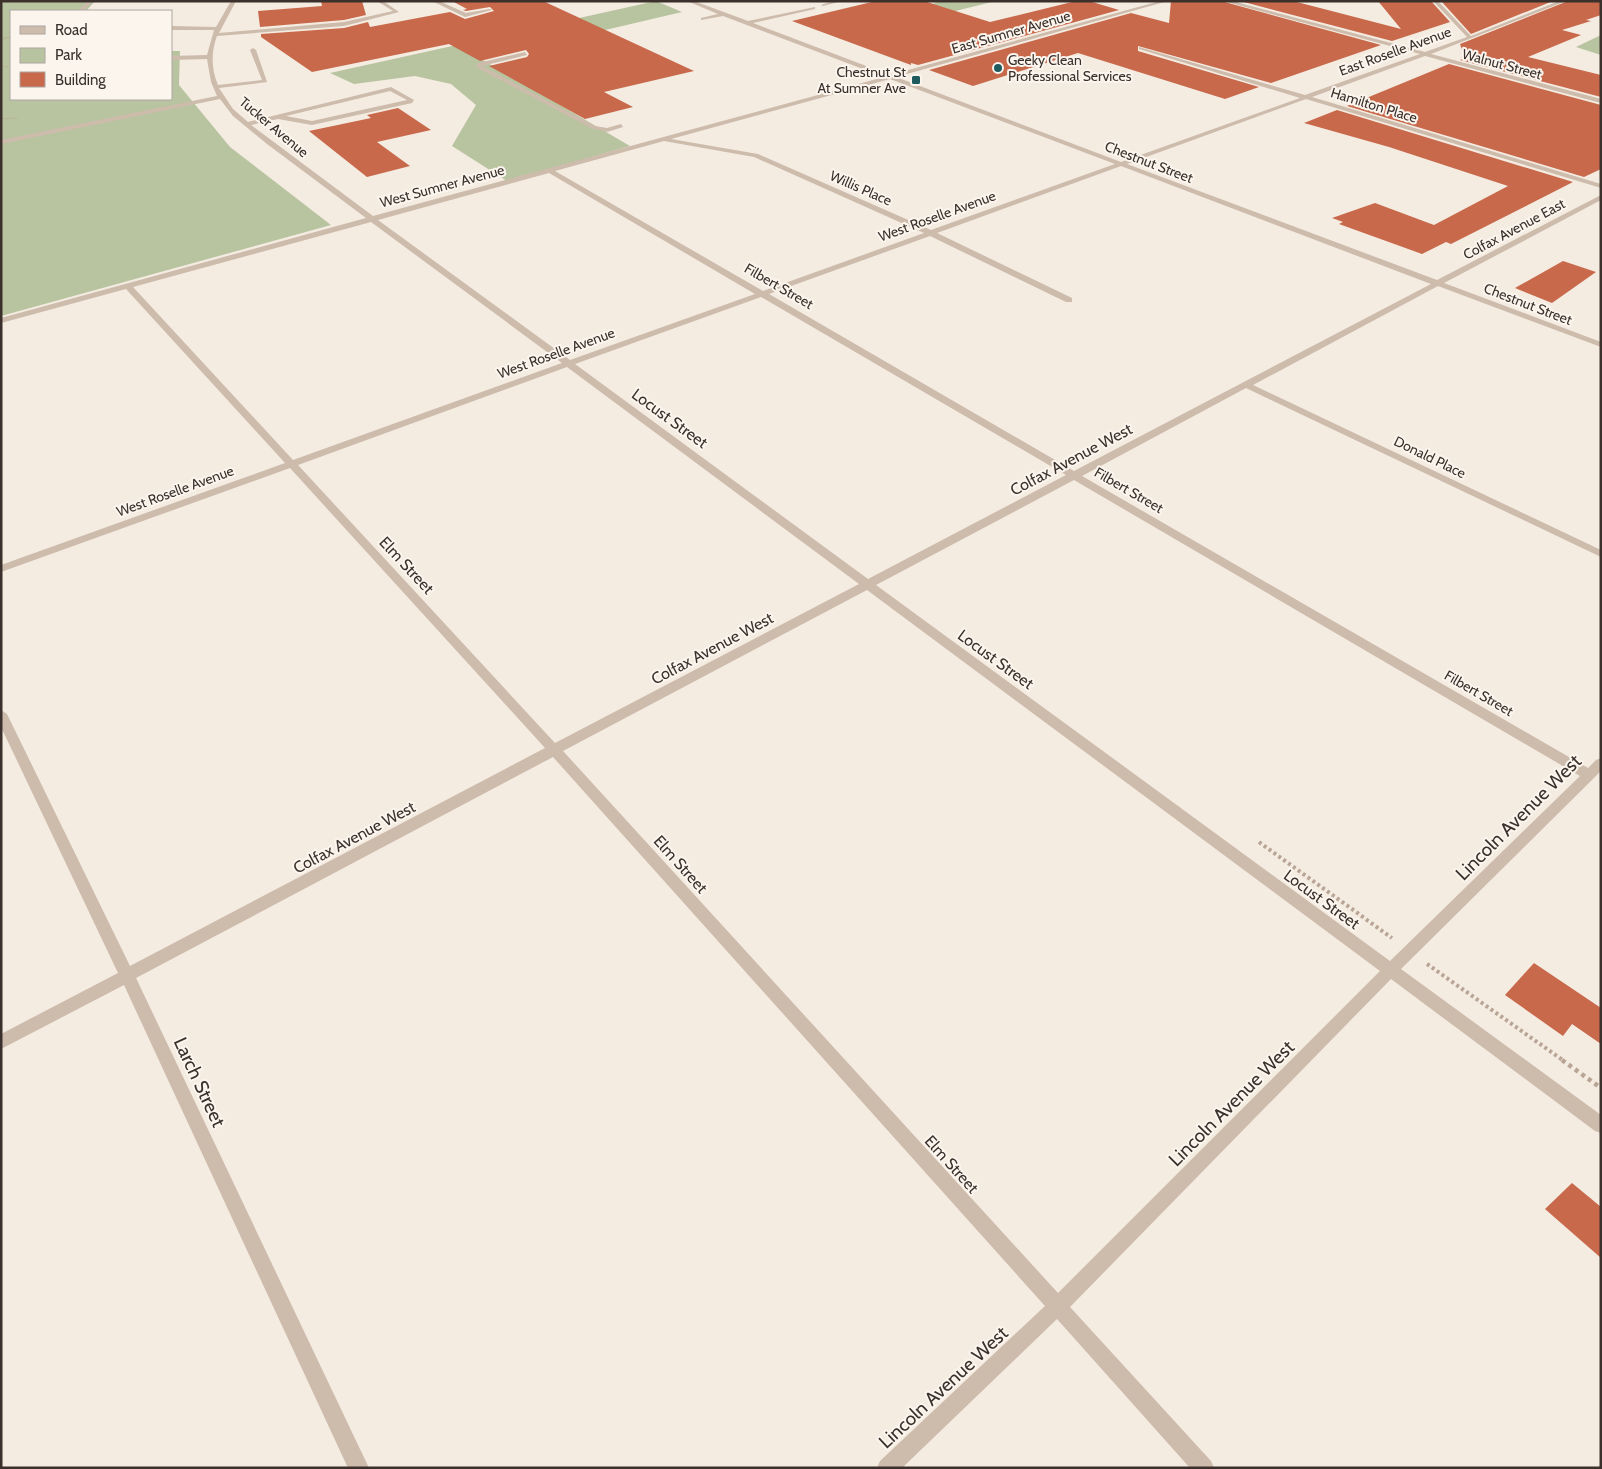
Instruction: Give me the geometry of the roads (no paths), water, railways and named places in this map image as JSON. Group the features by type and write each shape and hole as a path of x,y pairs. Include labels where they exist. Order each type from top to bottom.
{"street":[{"path":"81,10 91,1"},
{"name":"Tucker Avenue","path":"234,1 224,16 209,47 211,76 221,97 231,110 270,143 372,218"},
{"path":"172,28 216,32 344,24 397,12 379,1"},
{"path":"434,1 465,15 490,10"},
{"name":"Chestnut Street","path":"689,1 1601,345"},
{"path":"823,5 840,1"},
{"name":"East Sumner Avenue","path":"891,78 1166,1"},
{"name":"Walnut Street","path":"1227,1 1601,101"},
{"path":"1436,1 1470,38"},
{"name":"East Roselle Avenue","path":"1121,164 1421,54 1470,38 1564,1"},
{"path":"748,23 813,8"},
{"path":"703,19 724,14"},
{"name":"Hamilton Place","path":"1141,48 1601,186"},
{"path":"215,87 265,81 253,50"},
{"path":"525,54 480,64 479,67 594,127 607,130 621,126"},
{"path":"172,58 210,57"},
{"name":"West Sumner Avenue","path":"1,321 661,139 891,78"},
{"path":"248,124 391,89 412,101 312,123 278,117"},
{"path":"1,142 221,97"},
{"name":"Willis Place","path":"661,139 756,155 931,233 1069,300"},
{"name":"West Roselle Avenue","path":"1,568 1121,164"},
{"name":"Filbert Street","path":"549,170 1075,476 1595,769"},
{"name":"Colfax Avenue East","path":"1439,284 1601,196"},
{"name":"Locust Street","path":"372,218 1601,1126"},
{"name":"Colfax Avenue West","path":"1,1042 1439,284"},
{"name":"Elm Street","path":"128,286 554,750 1204,1468"},
{"name":"Donald Place","path":"1247,385 1601,554"},
{"name":"Larch Street","path":"1,714 128,975 359,1468"},
{"name":"Lincoln Avenue West","path":"887,1468 1058,1306 1391,969 1595,769"}],"place":[{"name":"Geeky Clean Professional Services","path":"998,68"},
{"name":"Chestnut St At Sumner Ave","path":"916,80"}]}
